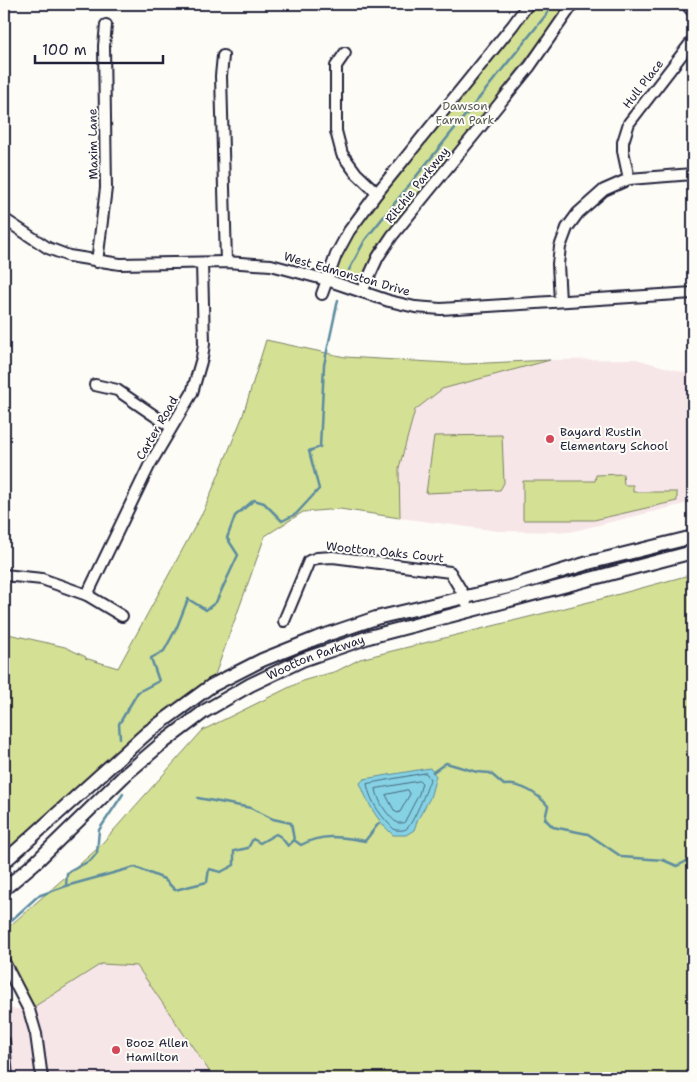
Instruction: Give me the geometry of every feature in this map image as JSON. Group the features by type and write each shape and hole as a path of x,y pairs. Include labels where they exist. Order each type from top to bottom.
{"main road":[{"name":"Wootton Parkway","path":"4,862 148,732 210,686 262,660 317,638 376,618 513,586 588,563 693,537"},
{"name":"Wootton Parkway","path":"4,889 37,861 160,745 205,711 250,684 302,660 369,637 693,552"}],"street":[{"name":"Ritchie Parkway","path":"322,294 336,256 349,231 377,193 528,4"},
{"name":"Ritchie Parkway","path":"362,292 378,258 392,236 530,66 573,4"},
{"path":"686,4 693,12"},
{"name":"Maxim Lane","path":"97,262 106,188 104,46 106,25"},
{"name":"Hull Place","path":"629,178 624,151 628,123 693,40"},
{"path":"345,53 336,66 336,131 342,154 356,173 377,193"},
{"path":"223,56 226,262"},
{"path":"560,302 558,264 560,247 567,228 578,213 604,190 629,178 693,174"},
{"name":"West Edmonston Drive","path":"4,219 48,248 69,256 97,262 120,264 226,262 271,265 414,307 441,309 693,292"},
{"name":"Carter Road","path":"87,595 149,466 192,392 204,344 202,263"},
{"path":"95,385 117,390 171,427"},
{"name":"Wootton Oaks Court","path":"284,621 310,561 317,558 333,557 450,572 465,597 468,611"},
{"path":"4,575 42,579 87,595 122,616"},
{"path":"4,962 29,1010 36,1034 42,1078"},
{"path":"4,1041 7,1078"}],"shaded area":[{"name":"Bayard Rustin Elementary School","path":"636,359 693,375 693,502 570,532 498,531 400,518 399,468 415,410 442,389 550,360"},
{"path":"101,964 137,966 214,1078 4,1078 4,1008 29,1010"}],"green space":[{"name":"Dawson Farm Park","path":"532,4 569,4 376,248 360,281 347,282 337,276 334,267 354,232 409,164 451,105"},
{"path":"266,340 345,357 466,364 550,360 442,389 415,410 399,468 400,518 340,509 303,512 265,536 211,686 16,852 4,845 4,633 65,647 85,658 118,668 204,510 242,418"},
{"path":"502,435 504,483 500,490 426,493 434,436"},
{"path":"623,474 624,485 633,485 633,492 677,492 677,501 594,520 523,520 523,481 595,481 596,475"},
{"path":"693,574 693,1078 214,1078 137,966 101,964 29,1010 4,962 4,931 97,849 203,730 302,681 337,671 360,659"}],"water":[{"path":"430,768 436,776 430,798 414,830 406,835 393,835 373,811 360,783 364,779"}],"waterway":[{"path":"349,270 365,240 553,4"},
{"path":"120,738 119,724 138,692 159,681 151,658 164,651 177,627 188,599 206,610 216,602 238,555 227,538 235,516 254,500 264,503 282,521 296,514 319,489 309,451 320,447 324,365 338,300"},
{"path":"433,772 446,763 477,772 490,773 504,785 523,788 539,797 548,806 545,819 553,827 588,834 622,857 663,860 677,866 693,858"},
{"path":"5,926 38,896 66,886 67,873 91,860 97,853 99,830 123,794"},
{"path":"198,798 251,808 273,819 291,823 294,840 301,845 325,837 365,841 379,823"},
{"path":"66,886 135,867 164,879 175,890 207,882 209,869 221,872 234,865 234,851 248,848 253,839 260,843 276,834 288,846 294,840"}],"place":[{"name":"Bayard Rustin Elementary School","path":"550,439"},
{"name":"Booz Allen Hamilton","path":"116,1050"}]}
